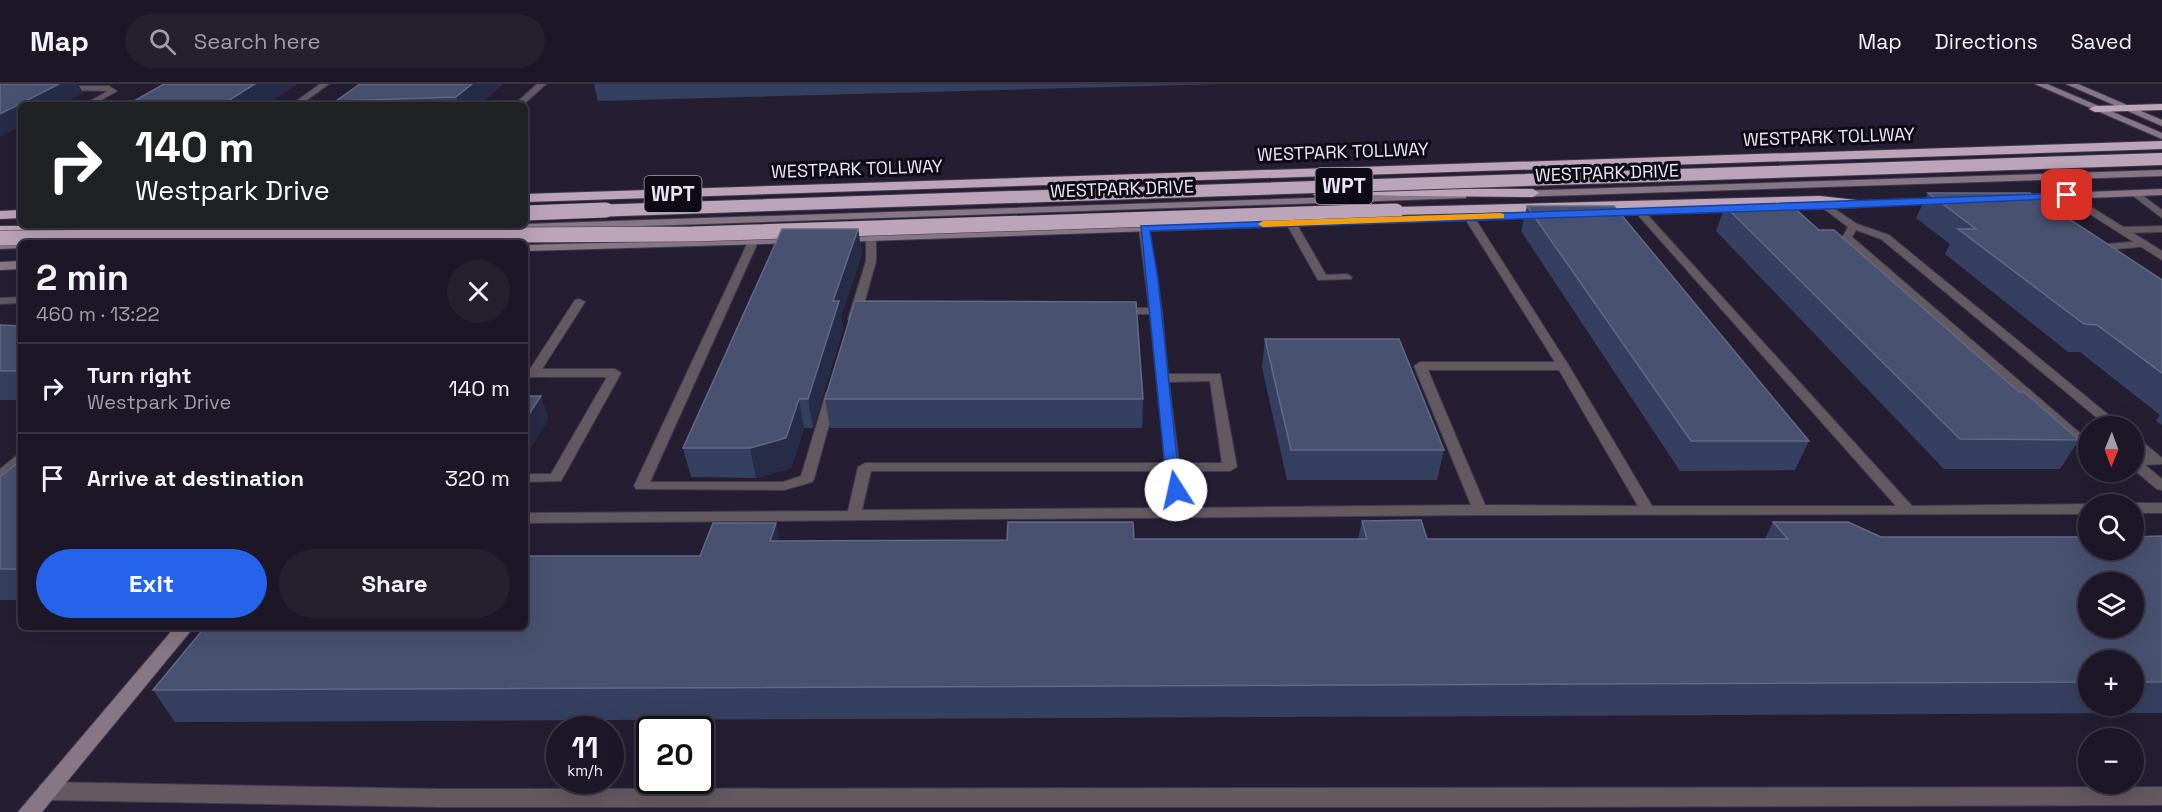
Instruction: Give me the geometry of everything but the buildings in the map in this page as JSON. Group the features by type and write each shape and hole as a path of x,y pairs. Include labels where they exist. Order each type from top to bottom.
{"highway":[{"path":"2095,109 2162,107"},
{"name":"WESTPARK TOLLWAY","path":"528,198 2162,145"},
{"name":"WESTPARK TOLLWAY","path":"528,213 2162,159"},
{"path":"820,189 1533,193"},
{"path":"0,238 693,234 1396,211 1856,204"},
{"path":"0,215 18,214"},
{"path":"0,231 84,228"}],"main road":[{"path":"2039,84 2162,136"},
{"path":"2070,84 2162,123"},
{"name":"WESTPARK DRIVE","path":"528,227 2162,172"},
{"name":"WESTPARK DRIVE","path":"528,248 1640,212 1823,203 1821,196 1932,191 1995,177"},
{"path":"1998,198 2162,192"},
{"path":"1856,204 1950,200"},
{"name":"WESTPARK DRIVE","path":"166,240 496,228"},
{"path":"513,240 523,228"},
{"path":"0,246 18,245"},
{"path":"1,267 18,265"},
{"path":"29,812 182,630"}],"street":[{"path":"2067,195 2162,256"},
{"path":"47,791 125,794 1542,806 2162,796"}],"lane":[{"path":"299,102 325,84"},
{"path":"521,102 542,84"},
{"path":"54,87 110,88 113,91 93,102"},
{"path":"2134,193 2162,215"},
{"path":"1823,203 1853,226 1885,237 2103,416"},
{"path":"1640,212 1907,510"},
{"path":"1469,217 1563,366 1648,511"},
{"path":"1291,223 1322,278 1347,277"},
{"path":"1853,226 1847,238 2078,438"},
{"path":"1144,228 1156,311 1172,468 1180,512"},
{"path":"2121,230 2162,229"},
{"path":"851,330 871,261 871,238"},
{"path":"753,242 641,486 783,486 807,480 837,376"},
{"path":"2115,260 2096,248 2144,244"},
{"path":"0,301 18,300"},
{"path":"530,373 579,302"},
{"path":"1110,311 1156,311"},
{"path":"1480,510 1420,366 1563,366"},
{"path":"528,478 556,478 615,374 530,373"},
{"path":"854,514 865,467 1230,467 1216,377 1162,378"},
{"path":"2144,450 2157,461 2144,461"},
{"path":"0,476 18,461"},
{"path":"2144,470 2162,486"},
{"path":"2144,508 2162,508"},
{"path":"528,518 1480,510 2078,509"}],"slow traffic":[{"path":"1263,224 1500,216"}],"route":[{"path":"1176,490 1153,279 1144,228 1827,206 2067,195"}]}
